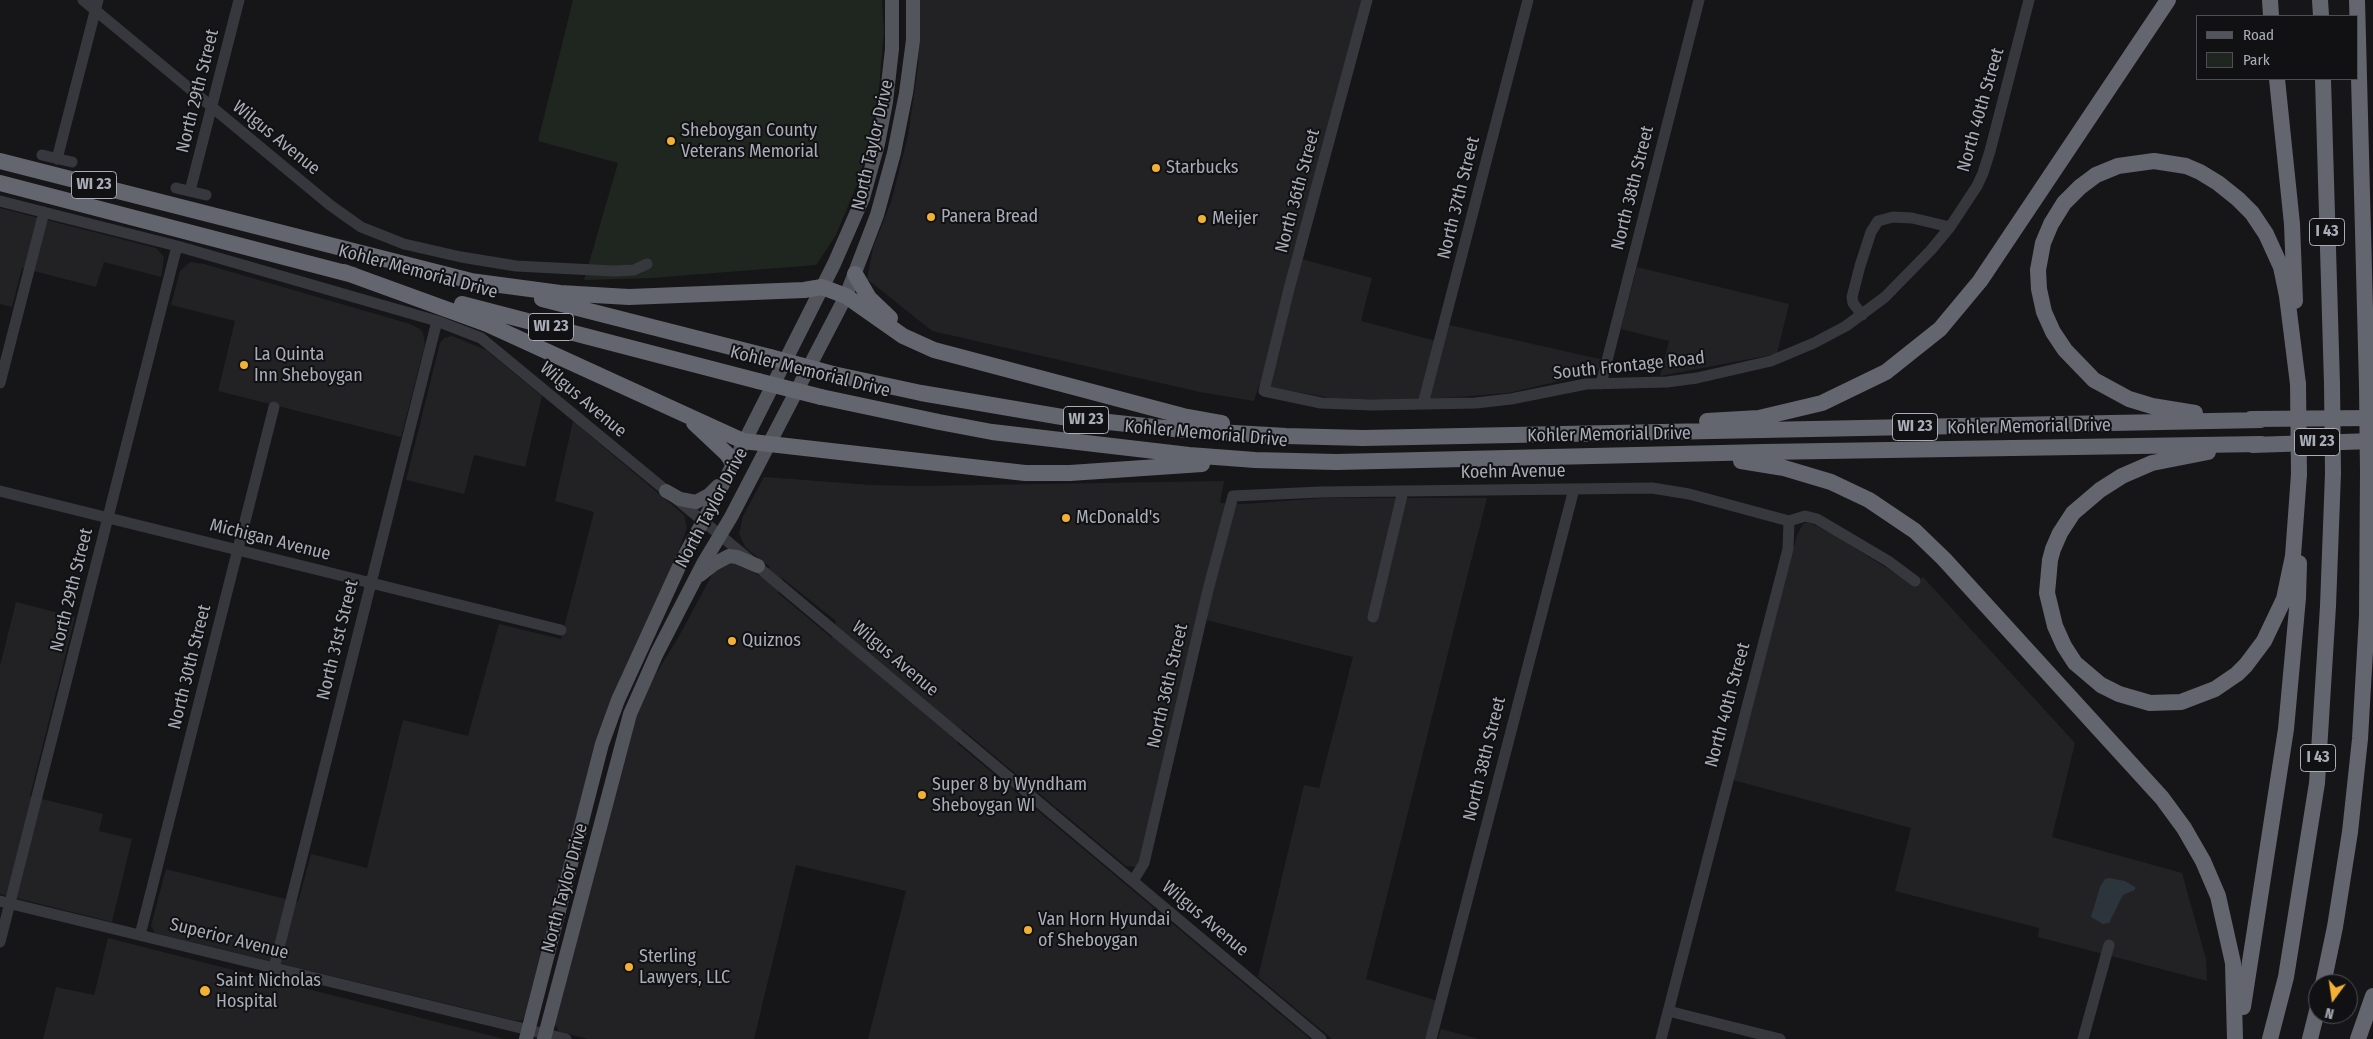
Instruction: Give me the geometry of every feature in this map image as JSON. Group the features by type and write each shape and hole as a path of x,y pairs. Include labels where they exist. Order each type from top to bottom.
{"highway":[{"path":"1569,434 1661,423 1759,418 1792,412 1822,404 1862,386 1886,372 1946,323 1975,288 2168,0"},
{"path":"2270,0 2271,15"},
{"path":"2320,0 2321,15"},
{"name":"I 43","path":"2357,0 2357,15"},
{"name":"I 43","path":"2325,974 2335,927 2350,832 2360,739 2367,616 2367,386 2358,39"},
{"path":"2237,1039 2273,818 2292,678 2298,598 2298,384 2292,224 2277,80"},
{"name":"I 43","path":"2270,1039 2286,977 2316,783 2328,606 2333,473 2323,80"},
{"name":"Kohler Memorial Drive","path":"0,161 833,374 921,394 1071,418 1191,431 1343,438 2261,420"},
{"path":"2261,420 2175,411 2129,399 2094,380 2064,350 2044,312 2038,289 2038,265 2043,243 2051,224 2064,203 2080,186 2096,175 2118,166 2154,161 2177,164 2200,172 2238,199 2266,234 2281,267 2288,296 2298,384"},
{"name":"Kohler Memorial Drive","path":"0,183 821,397 992,432 1188,455 1255,460 1336,462 1616,455 2261,444"},
{"path":"344,272 487,324 743,441 1025,473 1070,473 1255,460"},
{"path":"855,274 874,304 904,328 1017,374"},
{"path":"470,281 560,293 629,297 804,290 822,286 846,296 887,326 914,342 958,357 1190,418 1343,438"},
{"path":"685,414 727,454 730,470"},
{"name":"WI 23","path":"2261,420 2373,418"},
{"name":"WI 23","path":"2261,444 2373,441"},
{"path":"2261,444 2173,458 2138,468 2100,490 2081,506 2066,523 2056,540 2050,560 2047,580 2049,606 2051,618 2064,646 2075,663 2090,677 2119,694 2140,701 2160,703 2181,702 2204,695 2237,674 2264,641 2284,599 2293,556 2299,474"},
{"path":"1616,455 1737,460 1802,472 1831,482 1870,500 1900,520 1926,541 2162,798 2184,828 2207,870 2218,896 2228,935 2235,985 2237,1039"},
{"path":"2360,1039 2373,996"},
{"path":"2360,1039 2373,1016"},
{"path":"2310,1039 2314,1024"}],"main road":[{"name":"North Taylor Drive","path":"527,1035 602,744 618,700 684,558 834,264 863,198 878,144 886,102 892,50 892,0"},
{"name":"North Taylor Drive","path":"544,1037 630,714 657,653 690,588 846,296 855,274 876,215 894,153 911,57 914,0"},
{"path":"666,491 680,499 696,502 709,495 730,470"},
{"path":"690,588 710,567 728,557 737,557 758,566"}],"street":[{"name":"Wilgus Avenue","path":"83,0 97,5 212,108 346,217 361,227 394,241 477,260 530,267 614,271 634,270 647,264"},
{"name":"North 29th Street","path":"190,191 239,0"},
{"name":"North 36th Street","path":"1264,392 1289,289 1367,0"},
{"name":"North 37th Street","path":"1423,404 1528,0"},
{"name":"North 38th Street","path":"1601,384 1699,0"},
{"name":"North 40th Street","path":"1950,227 1983,173 2029,0"},
{"path":"58,159 97,5"},
{"path":"42,155 72,162"},
{"path":"176,188 206,195"},
{"name":"Wilgus Avenue","path":"0,201 177,246 437,321 481,338 758,566 1321,1039"},
{"path":"0,383 44,212"},
{"path":"1862,315 1853,303 1852,297 1862,259 1878,221 1893,217 1912,218 1950,227"},
{"name":"South Frontage Road","path":"1264,392 1321,403 1350,405 1496,401 1586,384 1667,382 1697,378 1753,366 1814,343 1862,315 1898,285 1950,227"},
{"name":"North 29th Street","path":"0,942 5,902 108,518 177,246"},
{"name":"North 31st Street","path":"274,968 437,321"},
{"name":"North 30th Street","path":"140,936 274,407"},
{"name":"Koehn Avenue","path":"1233,496 1321,492 1652,488 1689,494 1789,521"},
{"name":"North 38th Street","path":"1431,1039 1574,489"},
{"name":"Michigan Avenue","path":"0,491 561,630"},
{"path":"1373,617 1403,491"},
{"name":"North 36th Street","path":"1133,881 1144,863 1208,590 1233,496"},
{"path":"1789,521 1798,516 1817,519 1888,561 1915,581"},
{"name":"North 40th Street","path":"1660,1039 1788,549 1789,521"},
{"name":"Superior Avenue","path":"5,902 274,968 527,1035 566,1039"},
{"path":"2083,1039 2109,944"},
{"path":"1668,1011 1780,1039"}],"shaded area":[{"path":"920,0 1363,0 1294,257 1372,278 1361,321 1444,343 1449,325 1604,360 1598,369 1590,374 1508,393 1407,401 1331,398 1259,385 1254,401 1200,392 932,331 867,279 873,248 891,202 908,136 918,66"},
{"path":"0,208 156,248 164,257 161,277 104,262 96,287 22,268 12,307 0,304"},
{"path":"190,262 204,264 410,324 420,329 423,333 425,345 401,437 218,391 235,321 171,305 180,271"},
{"path":"1637,267 1789,304 1777,354 1660,376 1669,341 1621,329"},
{"path":"452,336 486,350 542,396 525,467 474,455 464,494 406,480 440,343 444,338"},
{"path":"573,421 684,515 687,528 660,599 622,674 609,707 526,1016 521,1021 513,1020 155,933 151,926 166,869 298,902 311,854 367,868 403,720 468,736 499,624 561,639 594,512 555,501"},
{"path":"764,477 871,485 919,486 1224,481 1220,503 1244,504 1324,498 1487,498 1366,979 1438,1001 1426,1039 1332,1039 1258,977 1304,785 1319,788 1353,657 1198,618 1139,862 1135,867 1126,866 962,729 957,743 1310,1039 868,1039 906,891 796,865 754,1039 589,1039 559,1032 555,1024 636,716 652,680 678,638 714,571 729,561 744,564 760,577 770,567 746,548 739,534 743,516","holes":["782,578 836,621 832,638 778,593"]},
{"path":"1808,522 1831,533 1912,584 1923,577 2075,743 2052,837 2182,873 2206,959 2207,981 2038,937 2039,928 1895,891 1911,828 1733,780 1797,535 1803,524"},
{"path":"16,602 75,617 30,796 103,814 99,831 132,839 112,922 0,894 0,666"},
{"path":"2105,879 2125,881 2135,887 2135,890 2123,895 2109,923 2103,924 2091,917 2100,887"},
{"name":"Saint Nicholas Hospital","path":"108,938 504,1039 43,1039 56,987 94,995"},
{"path":"1441,1029 1479,1039 1438,1039"}],"green space":[{"path":"573,0 882,0 884,31 878,100 860,177 836,235 816,265 651,278 584,280 618,163 538,141"}],"place":[{"name":"Sheboygan County Veterans Memorial","path":"671,141"},
{"name":"Starbucks","path":"1156,168"},
{"name":"Panera Bread","path":"931,217"},
{"name":"Meijer","path":"1202,219"},
{"name":"La Quinta Inn Sheboygan","path":"244,365"},
{"name":"McDonald's","path":"1066,518"},
{"name":"Quiznos","path":"732,641"},
{"name":"Super 8 by Wyndham Sheboygan WI","path":"922,795"},
{"name":"Van Horn Hyundai of Sheboygan","path":"1028,930"},
{"name":"Sterling Lawyers, LLC","path":"629,967"},
{"name":"Saint Nicholas Hospital","path":"205,991"}]}
